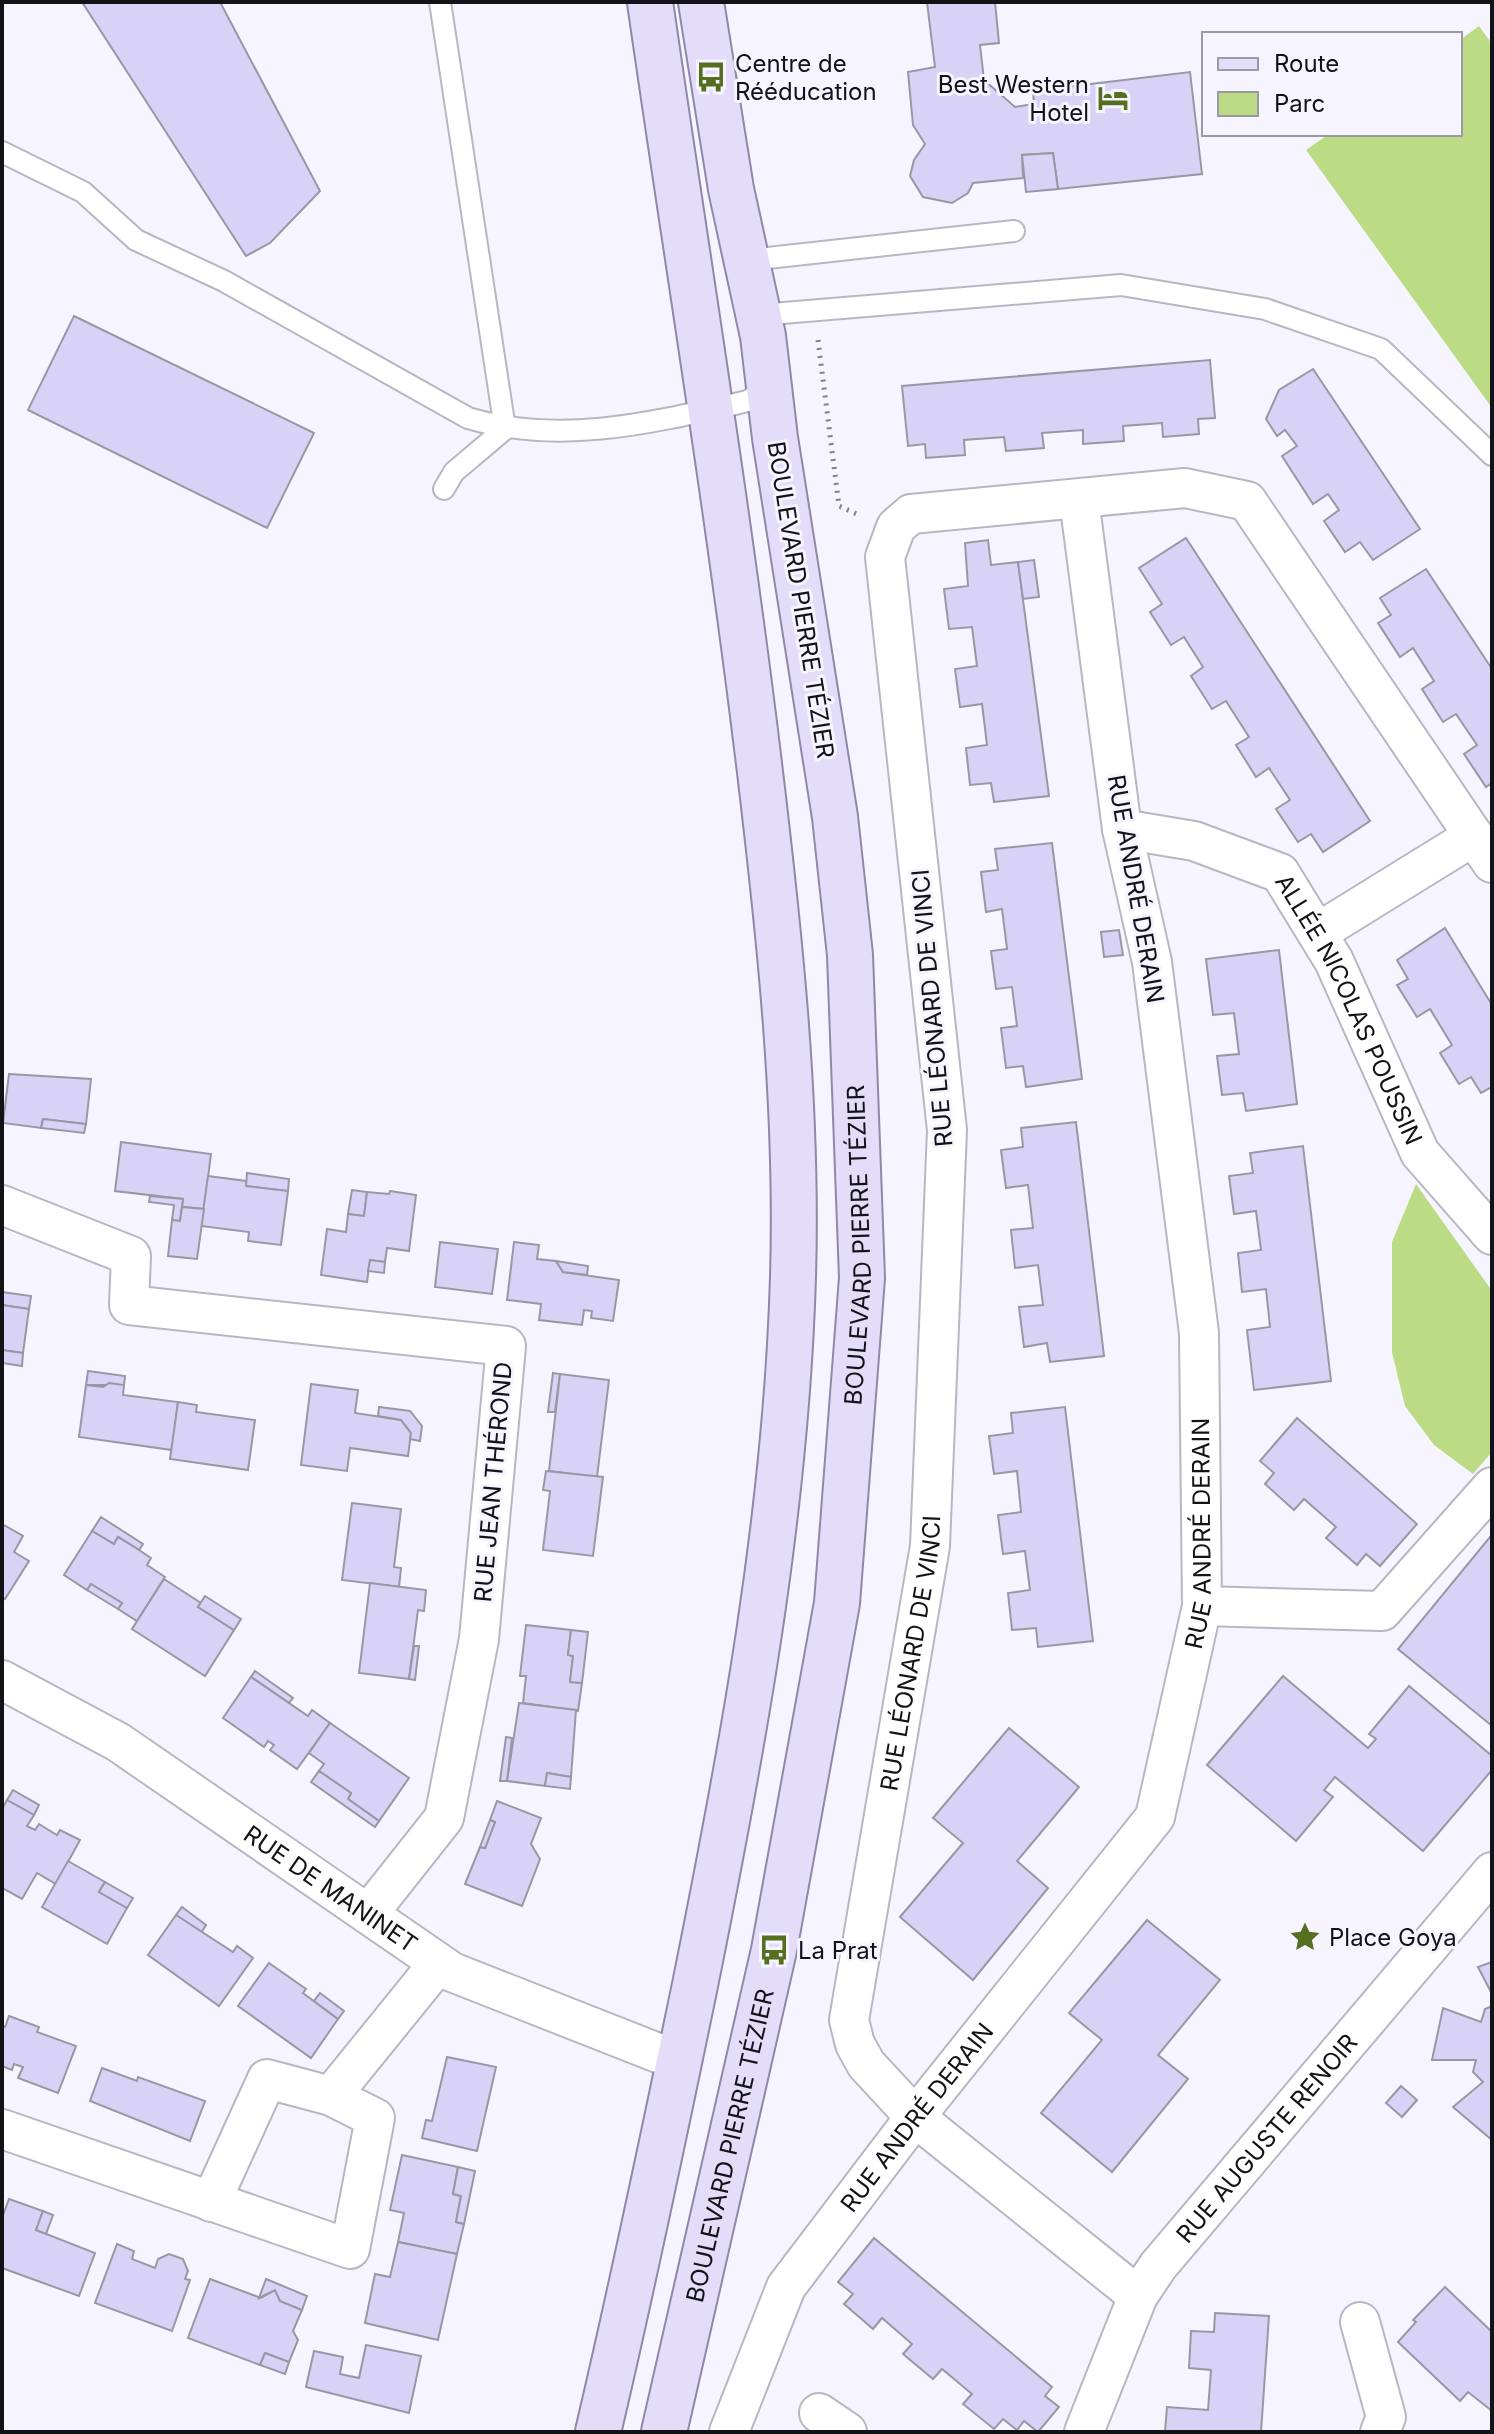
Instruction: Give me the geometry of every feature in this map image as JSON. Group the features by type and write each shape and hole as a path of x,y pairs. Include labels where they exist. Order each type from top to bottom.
{"main road":[{"path":"598,2432 681,2058 727,1828 765,1597 787,1398 794,1274 792,1093 773,879 713,409 650,2"},
{"name":"BOULEVARD PIERRE TÉZIER","path":"664,2432 774,1950 837,1603 862,1278 850,955 835,817 775,438 767,362 749,260 731,189 701,2"}],"street":[{"path":"896,527 911,514 1185,488 1247,501 1483,850 1317,933"},
{"name":"RUE ANDRÉ DERAIN","path":"729,2432 786,2287 915,2117 1155,1817 1202,1606 1199,1333 1152,962 1122,829 1079,499"},
{"name":"RUE LÉONARD DE VINCI","path":"896,527 885,557 947,1130 930,1546 849,2020 855,2044 866,2064 915,2117 1138,2296"},
{"name":"ALLÉE NICOLAS POUSSIN","path":"1122,829 1194,841 1280,873 1334,961 1420,1153 1492,1235"},
{"name":"RUE JEAN THÉROND","path":"2,1205 131,1256 129,1305 506,1346 479,1639 444,1818 368,1914"},
{"path":"1202,1606 1382,1611 1492,1487"},
{"name":"RUE DE MANINET","path":"2,1680 118,1742 452,1972 658,2053 681,2058"},
{"name":"RUE AUGUSTE RENOIR","path":"1084,2432 1138,2296 1158,2266 1492,1872"},
{"path":"331,2096 438,1964"},
{"path":"2,2129 211,2202 350,2249 375,2118 331,2096 267,2079 211,2202"},
{"path":"1360,2322 1386,2417 1380,2432"}],"lane":[{"path":"440,2 505,429"},
{"path":"2,152 83,192 136,240 224,281 468,418 505,429 559,433 649,422 748,401 758,393 767,362"},
{"path":"749,260 1014,231"},
{"path":"759,315 1121,285 1265,309 1381,349 1492,455"},
{"path":"713,409 743,416 755,427 765,488 784,558 809,734 820,783 835,817"},
{"path":"444,489 454,472 505,429"}],"path":[{"path":"814,311 839,506 896,527"}],"green space":[{"path":"1479,26 1492,44 1492,408 1306,150 1326,136 1462,136 1462,39"},
{"path":"1416,1184 1492,1291 1492,1452 1473,1474 1434,1445 1405,1406 1392,1352 1392,1242"}],"building":[{"path":"82,2 220,2 320,191 270,243 246,256"},
{"name":"Best Western Hotel","path":"927,2 995,2 999,43 980,45 984,80 1015,107 1034,104 1033,91 1190,72 1202,174 1058,189 1053,153 1022,155 1023,178 973,183 968,193 952,203 923,197 910,176 914,160 925,144 913,125 908,72 935,67"},
{"path":"1053,153 1058,189 1026,192 1022,155"},
{"path":"74,316 314,433 267,528 28,410"},
{"path":"1210,360 1215,418 1198,419 1199,434 1163,437 1162,423 1123,426 1124,441 1083,444 1083,430 1042,433 1044,448 1006,451 1004,437 964,440 965,455 926,458 925,444 908,446 902,386"},
{"path":"1313,369 1420,529 1373,560 1360,542 1345,552 1324,521 1339,510 1328,494 1313,504 1282,456 1297,446 1285,430 1277,436 1266,419 1279,390"},
{"path":"1186,538 1370,821 1323,852 1311,834 1298,842 1276,809 1290,800 1269,768 1256,777 1236,745 1249,737 1226,701 1212,709 1191,676 1203,667 1184,637 1171,645 1150,612 1162,604 1139,568"},
{"path":"988,540 991,565 1018,562 1049,796 994,802 991,783 970,785 966,748 987,745 982,704 960,707 955,669 977,666 972,627 949,629 944,589 968,586 965,543"},
{"path":"1034,560 1039,597 1023,599 1018,562"},
{"path":"1426,569 1492,669 1492,783 1486,787 1464,754 1477,745 1456,714 1443,722 1422,689 1434,681 1413,648 1400,657 1378,623 1391,615 1380,598"},
{"path":"1052,843 1082,1079 1026,1087 1023,1066 1006,1068 1001,1028 1017,1026 1012,987 996,989 991,951 1007,949 1002,909 986,912 981,872 998,870 995,849"},
{"path":"1445,928 1492,1005 1492,1087 1481,1093 1471,1077 1459,1084 1440,1053 1452,1045 1430,1009 1417,1017 1397,985 1408,979 1397,960"},
{"path":"1119,930 1123,955 1104,957 1101,932"},
{"path":"1279,950 1297,1104 1246,1111 1243,1093 1222,1095 1217,1056 1239,1054 1234,1013 1213,1015 1206,959"},
{"path":"9,1074 91,1079 86,1124 43,1119 41,1128 3,1123"},
{"path":"43,1119 86,1124 84,1133 41,1128"},
{"path":"1076,1122 1104,1356 1050,1362 1047,1343 1024,1347 1019,1307 1043,1305 1038,1265 1015,1268 1011,1230 1033,1228 1028,1185 1006,1188 1001,1150 1023,1147 1021,1128"},
{"path":"121,1142 211,1154 204,1209 182,1207 183,1199 115,1191"},
{"path":"1303,1146 1331,1381 1254,1390 1247,1330 1270,1327 1266,1289 1242,1292 1238,1253 1261,1250 1256,1211 1234,1214 1229,1176 1253,1173 1250,1153"},
{"path":"247,1173 289,1179 288,1191 246,1186"},
{"path":"208,1176 246,1181 246,1186 288,1191 281,1245 248,1241 249,1232 201,1226"},
{"path":"352,1190 367,1192 364,1216 348,1214"},
{"path":"390,1191 416,1195 409,1251 387,1248 385,1262 370,1260 367,1282 321,1275 327,1229 346,1232 348,1214 364,1216 367,1192 389,1194"},
{"path":"150,1196 183,1199 180,1221 172,1220 174,1205 149,1202"},
{"path":"182,1207 204,1209 197,1259 168,1256 172,1220 180,1221"},
{"path":"440,1242 498,1249 492,1294 435,1287"},
{"path":"514,1242 539,1245 537,1259 556,1261 563,1272 619,1280 613,1321 591,1318 592,1311 584,1310 582,1325 539,1320 541,1304 507,1300"},
{"path":"370,1260 385,1262 384,1273 368,1271"},
{"path":"556,1261 588,1266 587,1275 563,1272"},
{"path":"2,1292 31,1296 29,1309 2,1305"},
{"path":"2,1305 29,1309 23,1353 2,1350"},
{"path":"2,1350 23,1353 22,1366 2,1363"},
{"path":"88,1371 125,1376 124,1385 86,1385"},
{"path":"553,1373 560,1374 555,1412 548,1412"},
{"path":"560,1374 609,1380 597,1477 549,1471"},
{"path":"109,1383 124,1385 123,1395 178,1402 172,1450 79,1437 86,1385 103,1387"},
{"path":"311,1384 358,1390 355,1413 401,1420 411,1433 408,1456 350,1448 347,1471 301,1465"},
{"path":"178,1402 197,1405 196,1412 255,1420 248,1470 170,1459"},
{"path":"379,1407 410,1411 422,1426 420,1441 410,1439 411,1433 401,1420 378,1416"},
{"path":"1065,1407 1093,1641 1038,1647 1036,1628 1012,1630 1008,1593 1030,1590 1025,1551 1003,1554 998,1515 1021,1512 1017,1471 994,1474 989,1436 1013,1433 1011,1413"},
{"path":"1297,1418 1417,1524 1380,1566 1366,1554 1357,1565 1326,1538 1336,1527 1304,1499 1294,1510 1265,1484 1274,1473 1260,1461"},
{"path":"546,1471 603,1477 593,1556 543,1550 550,1491 543,1490"},
{"path":"352,1503 401,1509 394,1567 401,1568 399,1587 342,1580"},
{"path":"101,1517 143,1544 139,1550 118,1537 114,1544 92,1531"},
{"path":"2,1524 23,1536 14,1552 29,1561 5,1599 2,1597"},
{"path":"92,1531 114,1544 118,1537 139,1550 151,1558 147,1565 165,1577 137,1621 118,1609 122,1603 91,1584 87,1590 64,1575"},
{"path":"1490,1537 1492,1539 1492,1726 1398,1649"},
{"path":"164,1579 201,1603 198,1607 234,1630 205,1676 132,1629"},
{"path":"370,1583 426,1590 424,1611 418,1610 409,1679 359,1673"},
{"path":"91,1584 122,1603 118,1609 87,1590"},
{"path":"205,1596 241,1619 234,1630 198,1607"},
{"path":"526,1625 571,1630 568,1655 573,1656 570,1682 582,1683 578,1711 523,1703 526,1676 520,1676"},
{"path":"571,1630 588,1632 582,1683 570,1682 573,1656 568,1655"},
{"path":"414,1646 419,1646 415,1680 409,1679"},
{"path":"255,1671 293,1698 289,1703 251,1677"},
{"path":"1283,1676 1368,1748 1376,1739 1369,1734 1409,1686 1492,1756 1492,1770 1423,1851 1335,1777 1324,1790 1333,1797 1296,1841 1207,1765"},
{"path":"251,1677 308,1716 312,1710 330,1723 297,1769 270,1750 274,1745 268,1741 264,1747 223,1718"},
{"path":"519,1703 576,1710 571,1777 547,1773 545,1786 507,1781"},
{"path":"330,1723 409,1778 379,1821 348,1799 351,1793 319,1771 324,1764 309,1753"},
{"path":"1009,1728 1079,1787 1017,1861 1048,1888 973,1980 900,1917 963,1843 933,1818"},
{"path":"506,1737 512,1738 507,1781 500,1781"},
{"path":"319,1771 351,1793 348,1799 379,1821 375,1827 311,1782"},
{"path":"547,1773 571,1777 570,1789 545,1786"},
{"path":"13,1790 39,1805 34,1815 7,1800"},
{"path":"7,1800 34,1815 27,1826 35,1830 39,1824 57,1835 60,1830 80,1840 56,1884 37,1873 22,1899 2,1888 2,1809"},
{"path":"497,1801 541,1818 531,1844 540,1859 522,1906 465,1884 480,1847 485,1848 495,1822 490,1820"},
{"path":"490,1820 495,1822 485,1848 480,1847"},
{"path":"68,1861 105,1882 99,1892 127,1908 107,1944 42,1907"},
{"path":"105,1882 133,1898 127,1908 99,1892"},
{"path":"182,1907 206,1925 201,1933 176,1915"},
{"path":"176,1915 233,1952 237,1946 253,1958 219,2006 148,1955"},
{"path":"1147,1920 1220,1980 1158,2055 1188,2079 1112,2172 1041,2113 1102,2040 1069,2013"},
{"path":"1492,1962 1492,1994 1478,1967"},
{"path":"269,1963 306,1989 303,1993 338,2019 311,2058 238,2006"},
{"path":"320,1993 344,2011 338,2019 314,2001"},
{"path":"1492,2006 1492,2140 1453,2107 1483,2082 1473,2072 1476,2060 1432,2060 1443,2008 1481,2022 1485,2009"},
{"path":"9,2016 39,2027 37,2032 76,2046 58,2093 18,2078 23,2067 14,2064 12,2070 2,2066 2,2025 5,2027"},
{"path":"447,2057 496,2067 477,2151 422,2138 426,2120 432,2121"},
{"path":"102,2068 137,2081 138,2077 205,2101 190,2141 90,2101"},
{"path":"1401,2086 1417,2100 1402,2117 1386,2103"},
{"path":"402,2155 458,2167 453,2194 461,2196 456,2222 464,2224 457,2254 398,2242 404,2213 390,2210"},
{"path":"458,2167 475,2171 464,2224 456,2222 461,2196 453,2194"},
{"path":"9,2199 43,2211 36,2230 95,2253 79,2296 2,2268 2,2218"},
{"path":"43,2211 53,2215 46,2234 36,2230"},
{"path":"874,2238 1052,2387 1045,2396 1059,2407 1038,2432 1024,2421 1017,2430 1003,2419 994,2429 963,2404 972,2394 942,2369 933,2379 903,2354 912,2344 882,2318 873,2329 844,2304 853,2294 838,2282"},
{"path":"398,2242 457,2254 438,2340 365,2323 375,2274 390,2277"},
{"path":"117,2244 134,2251 132,2259 155,2268 158,2259 169,2254 183,2259 188,2271 185,2279 190,2280 172,2331 95,2303"},
{"path":"210,2279 261,2298 275,2290 280,2301 302,2310 293,2331 298,2340 289,2362 265,2353 260,2365 188,2338"},
{"path":"266,2279 307,2296 302,2310 280,2301 275,2290 259,2298"},
{"path":"1445,2287 1492,2332 1492,2411 1468,2392 1460,2401 1398,2342 1416,2322 1413,2320"},
{"path":"1215,2313 1269,2316 1261,2432 1165,2432 1167,2407 1208,2410 1211,2370 1189,2368 1191,2331 1214,2332"},
{"path":"366,2345 421,2356 409,2413 306,2387 314,2351 343,2357 340,2374 359,2378"},
{"path":"265,2353 289,2362 285,2374 260,2365"}],"place":[{"name":"Centre de Rééducation","path":"711,77"},
{"name":"Best Western Hotel","path":"1113,98"},
{"name":"Place Goya","path":"1305,1937"},
{"name":"La Prat","path":"774,1950"}]}
